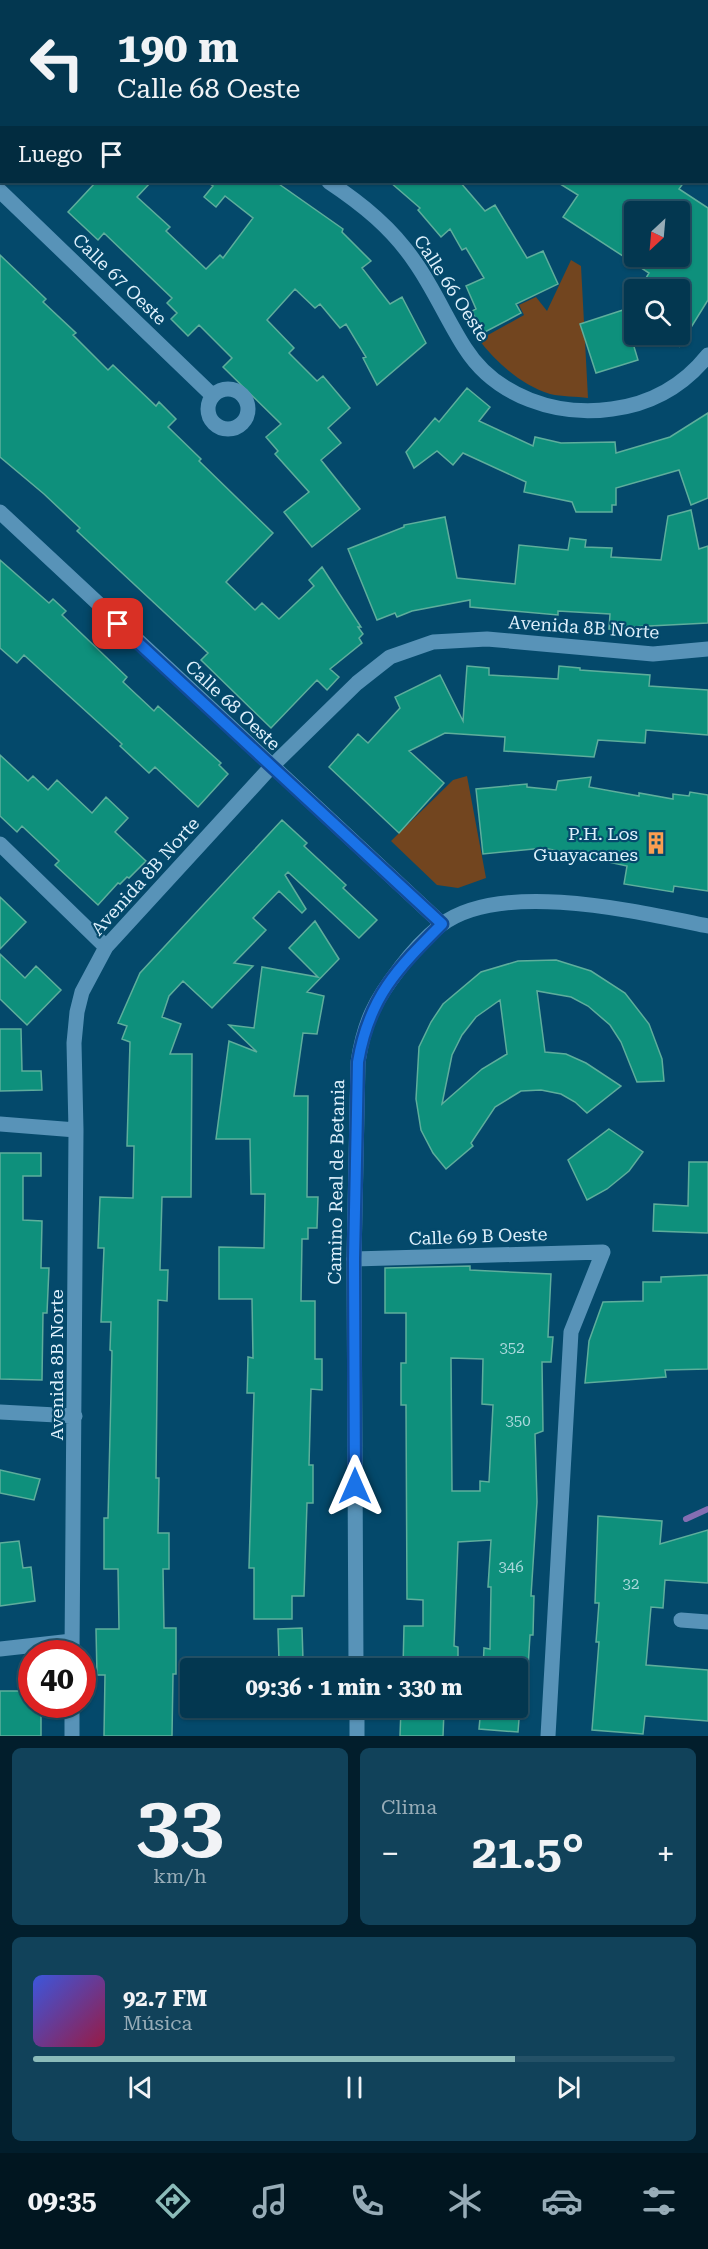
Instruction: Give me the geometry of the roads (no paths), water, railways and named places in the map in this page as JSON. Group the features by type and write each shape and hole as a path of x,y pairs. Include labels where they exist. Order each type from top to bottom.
{"street":[{"name":"Calle 66 Oeste","path":"330,183 370,210 395,236 414,261 466,350 492,377 515,393 545,405 587,413 628,407 668,392 698,368 708,355"},
{"name":"Calle 67 Oeste","path":"0,190 213,396"},
{"name":"Calle 68 Oeste","path":"0,512 442,924"},
{"name":"Avenida 8B Norte","path":"72,1640 76,1130 74,1043 77,1012 82,992 106,946 271,767 357,683 390,657 433,642 487,639 653,654 708,650"},
{"path":"0,844 106,946"},
{"name":"Camino Real de Betania","path":"356,1658 354,1259 358,1062 363,1030 379,996 407,958 442,924 468,912 500,903 550,902 627,910 708,926"},
{"path":"0,1124 76,1130"},
{"name":"Calle 69 B Oeste","path":"354,1259 603,1252 571,1332 548,1736"},
{"path":"0,1412 75,1416"},
{"path":"681,1620 708,1622"},
{"path":"0,1649 18,1648"},
{"path":"72,1718 72,1736"},
{"path":"357,1718 357,1736"}],"waterway":[{"path":"686,1519 708,1509"}],"place":[{"name":"P.H. Los Guayacanes","path":"656,843"}]}
